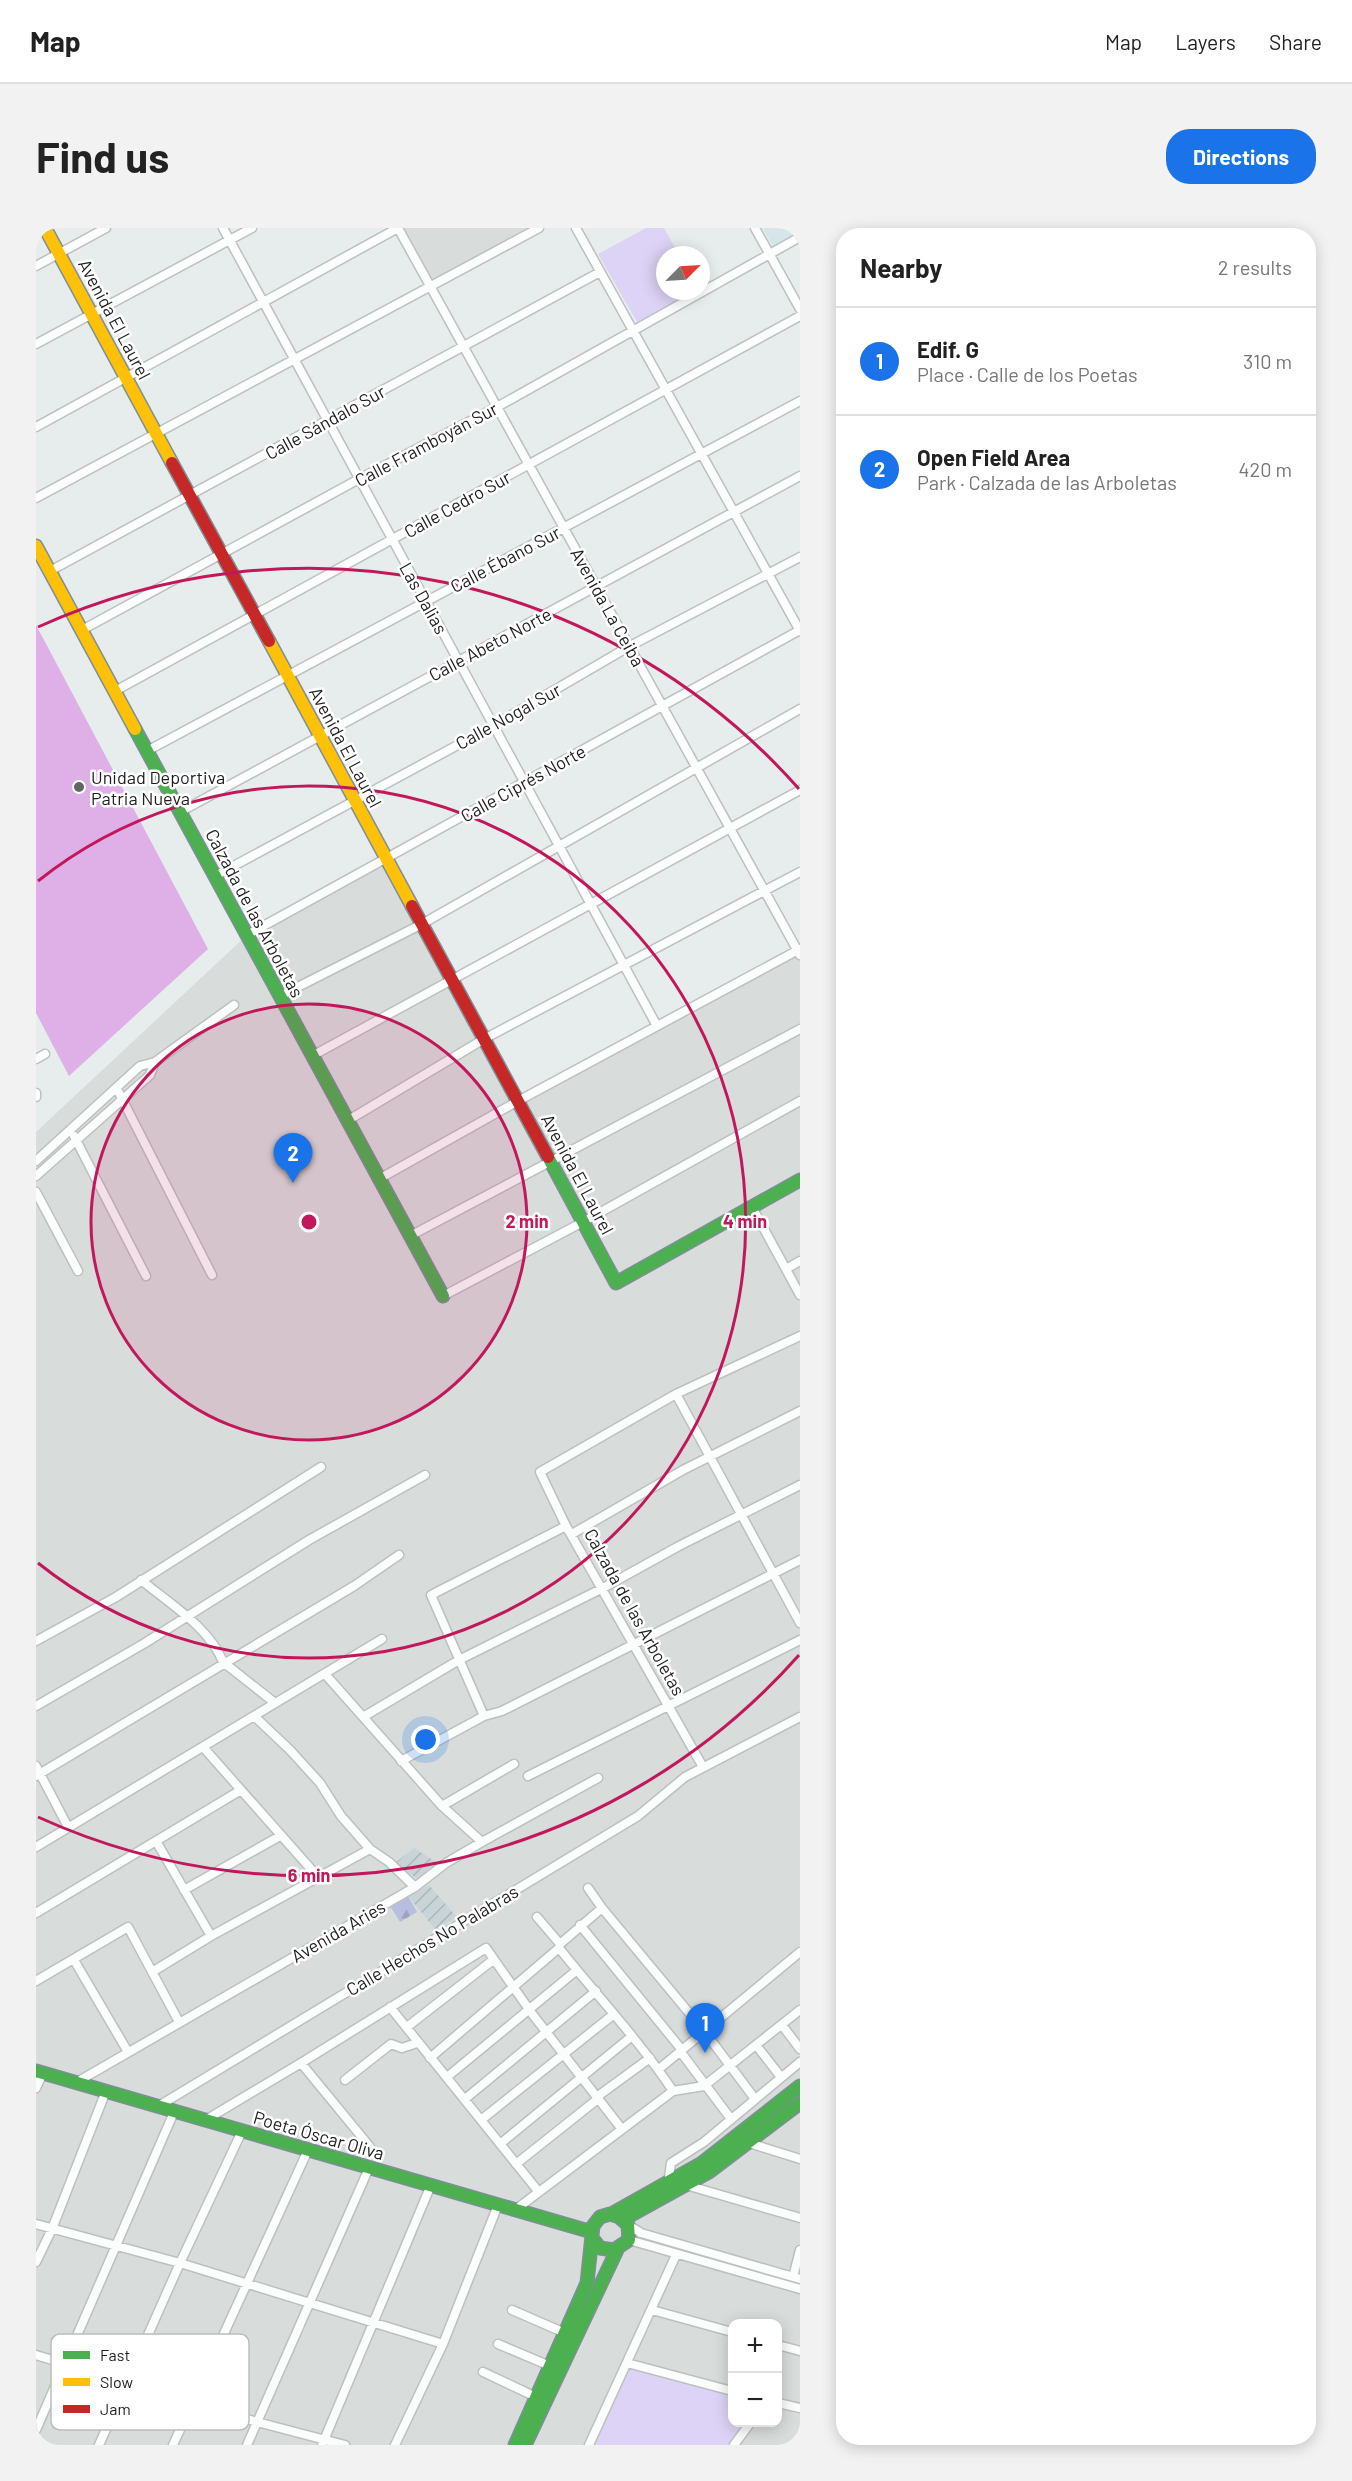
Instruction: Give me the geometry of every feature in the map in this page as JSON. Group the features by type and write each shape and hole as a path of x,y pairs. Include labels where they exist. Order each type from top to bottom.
{"street":[{"name":"Avenida El Laurel","path":"45,228 616,1283 752,1207"},
{"path":"36,266 106,228"},
{"name":"Las Dalias","path":"223,228 657,1026"},
{"path":"36,344 252,228"},
{"path":"36,427 398,228"},
{"name":"Avenida La Ceiba","path":"398,228 799,952"},
{"path":"36,498 539,228"},
{"path":"576,228 800,631"},
{"path":"755,228 800,309"},
{"name":"Calle Framboyán Sur","path":"82,630 359,479 497,407 632,329 800,237"},
{"name":"Calle Sándalo Sur","path":"50,571 600,272"},
{"name":"Calle Cedro Sur","path":"115,691 800,316"},
{"name":"Calle Ébano Sur","path":"147,752 800,401"},
{"name":"Calle Abeto Norte","path":"180,812 800,476"},
{"name":"Calzada de las Arboletas","path":"36,546 443,1296"},
{"name":"Calle Nogal Sur","path":"215,876 493,726 630,646 800,557"},
{"name":"Calle Ciprés Norte","path":"247,935 800,631"},
{"path":"280,996 422,924 800,709"},
{"path":"312,1056 800,790"},
{"path":"347,1121 484,1039 800,872"},
{"path":"379,1179 518,1101 799,952"},
{"path":"36,1161 140,1066 154,1062 234,1005"},
{"path":"410,1236 800,1029"},
{"path":"36,1059 45,1054"},
{"path":"36,1176 150,1075 154,1062"},
{"path":"117,1089 212,1275"},
{"path":"443,1296 583,1222 800,1101"},
{"path":"71,1130 146,1276"},
{"path":"800,1180 752,1207 800,1295"},
{"path":"36,1192 78,1271"},
{"path":"786,1269 800,1261"},
{"path":"800,1336 676,1394 800,1623"},
{"name":"Calzada de las Arboletas","path":"676,1394 540,1472 566,1526 703,1767"},
{"path":"572,1534 683,1470 800,1411"},
{"path":"36,1641 141,1580 321,1467"},
{"path":"36,1706 186,1618 309,1540 425,1476"},
{"path":"363,1717 459,1660 800,1485"},
{"path":"484,1716 431,1595 566,1526"},
{"path":"68,1827 37,1772 354,1586 399,1555"},
{"path":"401,1761 484,1716 502,1711 800,1560"},
{"path":"141,1580 201,1628 224,1662 275,1703"},
{"path":"36,1847 382,1639"},
{"path":"528,1776 800,1640"},
{"path":"325,1674 442,1806 482,1842"},
{"path":"254,1716 320,1783 341,1816 370,1849 389,1862 415,1887"},
{"name":"Calle Hechos No Palabras","path":"156,2107 638,1816 685,1777 800,1717"},
{"path":"203,1747 318,1878"},
{"path":"442,1806 514,1764"},
{"name":"Avenida Aries","path":"76,2082 415,1887 446,1863 482,1842 598,1778"},
{"path":"36,1913 241,1790"},
{"path":"184,1890 280,1836"},
{"path":"156,1841 211,1936"},
{"path":"152,1972 211,1936 370,1849"},
{"path":"588,1888 705,2032 755,2099"},
{"path":"430,2058 602,1908"},
{"path":"537,1917 577,1970 650,2058 673,2091"},
{"path":"580,1925 681,2050 704,2086 731,2120"},
{"path":"36,1981 128,1927 179,2022"},
{"path":"204,2121 486,1948 529,2009 621,2128"},
{"path":"658,2069 800,1952"},
{"path":"74,1960 128,2052"},
{"path":"407,2027 493,1960"},
{"path":"447,2077 577,1970"},
{"path":"465,2099 596,1991"},
{"path":"390,2007 538,2191"},
{"path":"515,2210 673,2091 704,2086 800,2010"},
{"path":"481,2120 614,2014"},
{"path":"782,2025 800,2049"},
{"path":"500,2144 632,2036"},
{"path":"345,2080 391,2044 402,2048 417,2043"},
{"path":"756,2045 781,2077"},
{"path":"516,2164 650,2058"},
{"path":"668,2184 671,2163 704,2142 800,2062"},
{"path":"301,2063 370,2146"},
{"path":"36,2088 39,2072"},
{"name":"Poeta Óscar Oliva","path":"39,2072 515,2210 592,2235"},
{"path":"622,2219 668,2184 710,2157 800,2086"},
{"path":"36,2262 52,2229 106,2091"},
{"path":"622,2219 709,2172 800,2103"},
{"path":"78,2334 174,2112"},
{"path":"149,2334 242,2131"},
{"path":"748,2143 800,2159"},
{"path":"223,2334 308,2150"},
{"path":"247,2445 369,2168"},
{"path":"323,2442 375,2324 430,2185"},
{"path":"687,2185 800,2218"},
{"path":"395,2445 443,2344 498,2205"},
{"path":"515,2445 587,2283 592,2235 596,2220 601,2216 622,2219 641,2233 796,2278 800,2250"},
{"path":"622,2219 628,2240"},
{"path":"36,2224 180,2263 443,2344"},
{"path":"592,2235 599,2248 611,2252 617,2250"},
{"path":"525,2445 617,2250 628,2240"},
{"path":"628,2240 800,2289"},
{"path":"588,2445 676,2255"},
{"path":"512,2310 564,2333"},
{"path":"652,2310 728,2331"},
{"path":"498,2344 550,2366"},
{"path":"782,2346 800,2351"},
{"path":"36,2355 51,2360"},
{"path":"627,2363 728,2390"},
{"path":"483,2372 536,2397"},
{"path":"36,2430 51,2396"},
{"path":"782,2404 800,2408"},
{"path":"249,2420 323,2442 345,2445"},
{"path":"734,2445 747,2427"},
{"path":"99,2445 106,2430"},
{"path":"173,2445 179,2430"}],"shaded area":[{"path":"404,228 536,228 432,281"},
{"path":"646,228 664,228 674,246 656,246 656,300 677,300 637,322 598,254"},
{"path":"763,228 800,228 800,232 773,247"},
{"name":"Unidad Deportiva Patria Nueva","path":"36,625 208,949 69,1076 36,1013"},
{"path":"386,858 518,1101 798,951 800,955 800,2445 36,2445 36,1132 247,935"},
{"path":"414,1848 436,1862 418,1879 395,1863"},
{"path":"429,1885 457,1917 435,1929 408,1896"},
{"path":"629,2367 728,2393 728,2427 744,2427 730,2445 592,2445"}],"green space":[{"path":"408,1896 417,1912 400,1922 390,1906"}],"traffic: fast":[{"path":"135,729 443,1296"},
{"path":"548,1157 616,1283 800,1180"},
{"path":"36,2071 592,2232"},
{"path":"613,2213 702,2163 800,2086"},
{"path":"624,2219 709,2172 800,2103"},
{"path":"515,2445 587,2283 593,2226 600,2217 610,2214 619,2217 628,2225 629,2240 614,2250 600,2248 592,2238"},
{"path":"525,2445 617,2250"}],"traffic: slow":[{"path":"45,228 172,463"},
{"path":"36,546 135,729"},
{"path":"269,641 412,906"}],"traffic: jam":[{"path":"172,463 269,641"},
{"path":"412,906 548,1157"}],"place":[{"name":"Unidad Deportiva Patria Nueva","path":"79,787"},
{"name":"Open Field Area","path":"293,1183"},
{"name":"Edif. G","path":"705,2053"}]}
